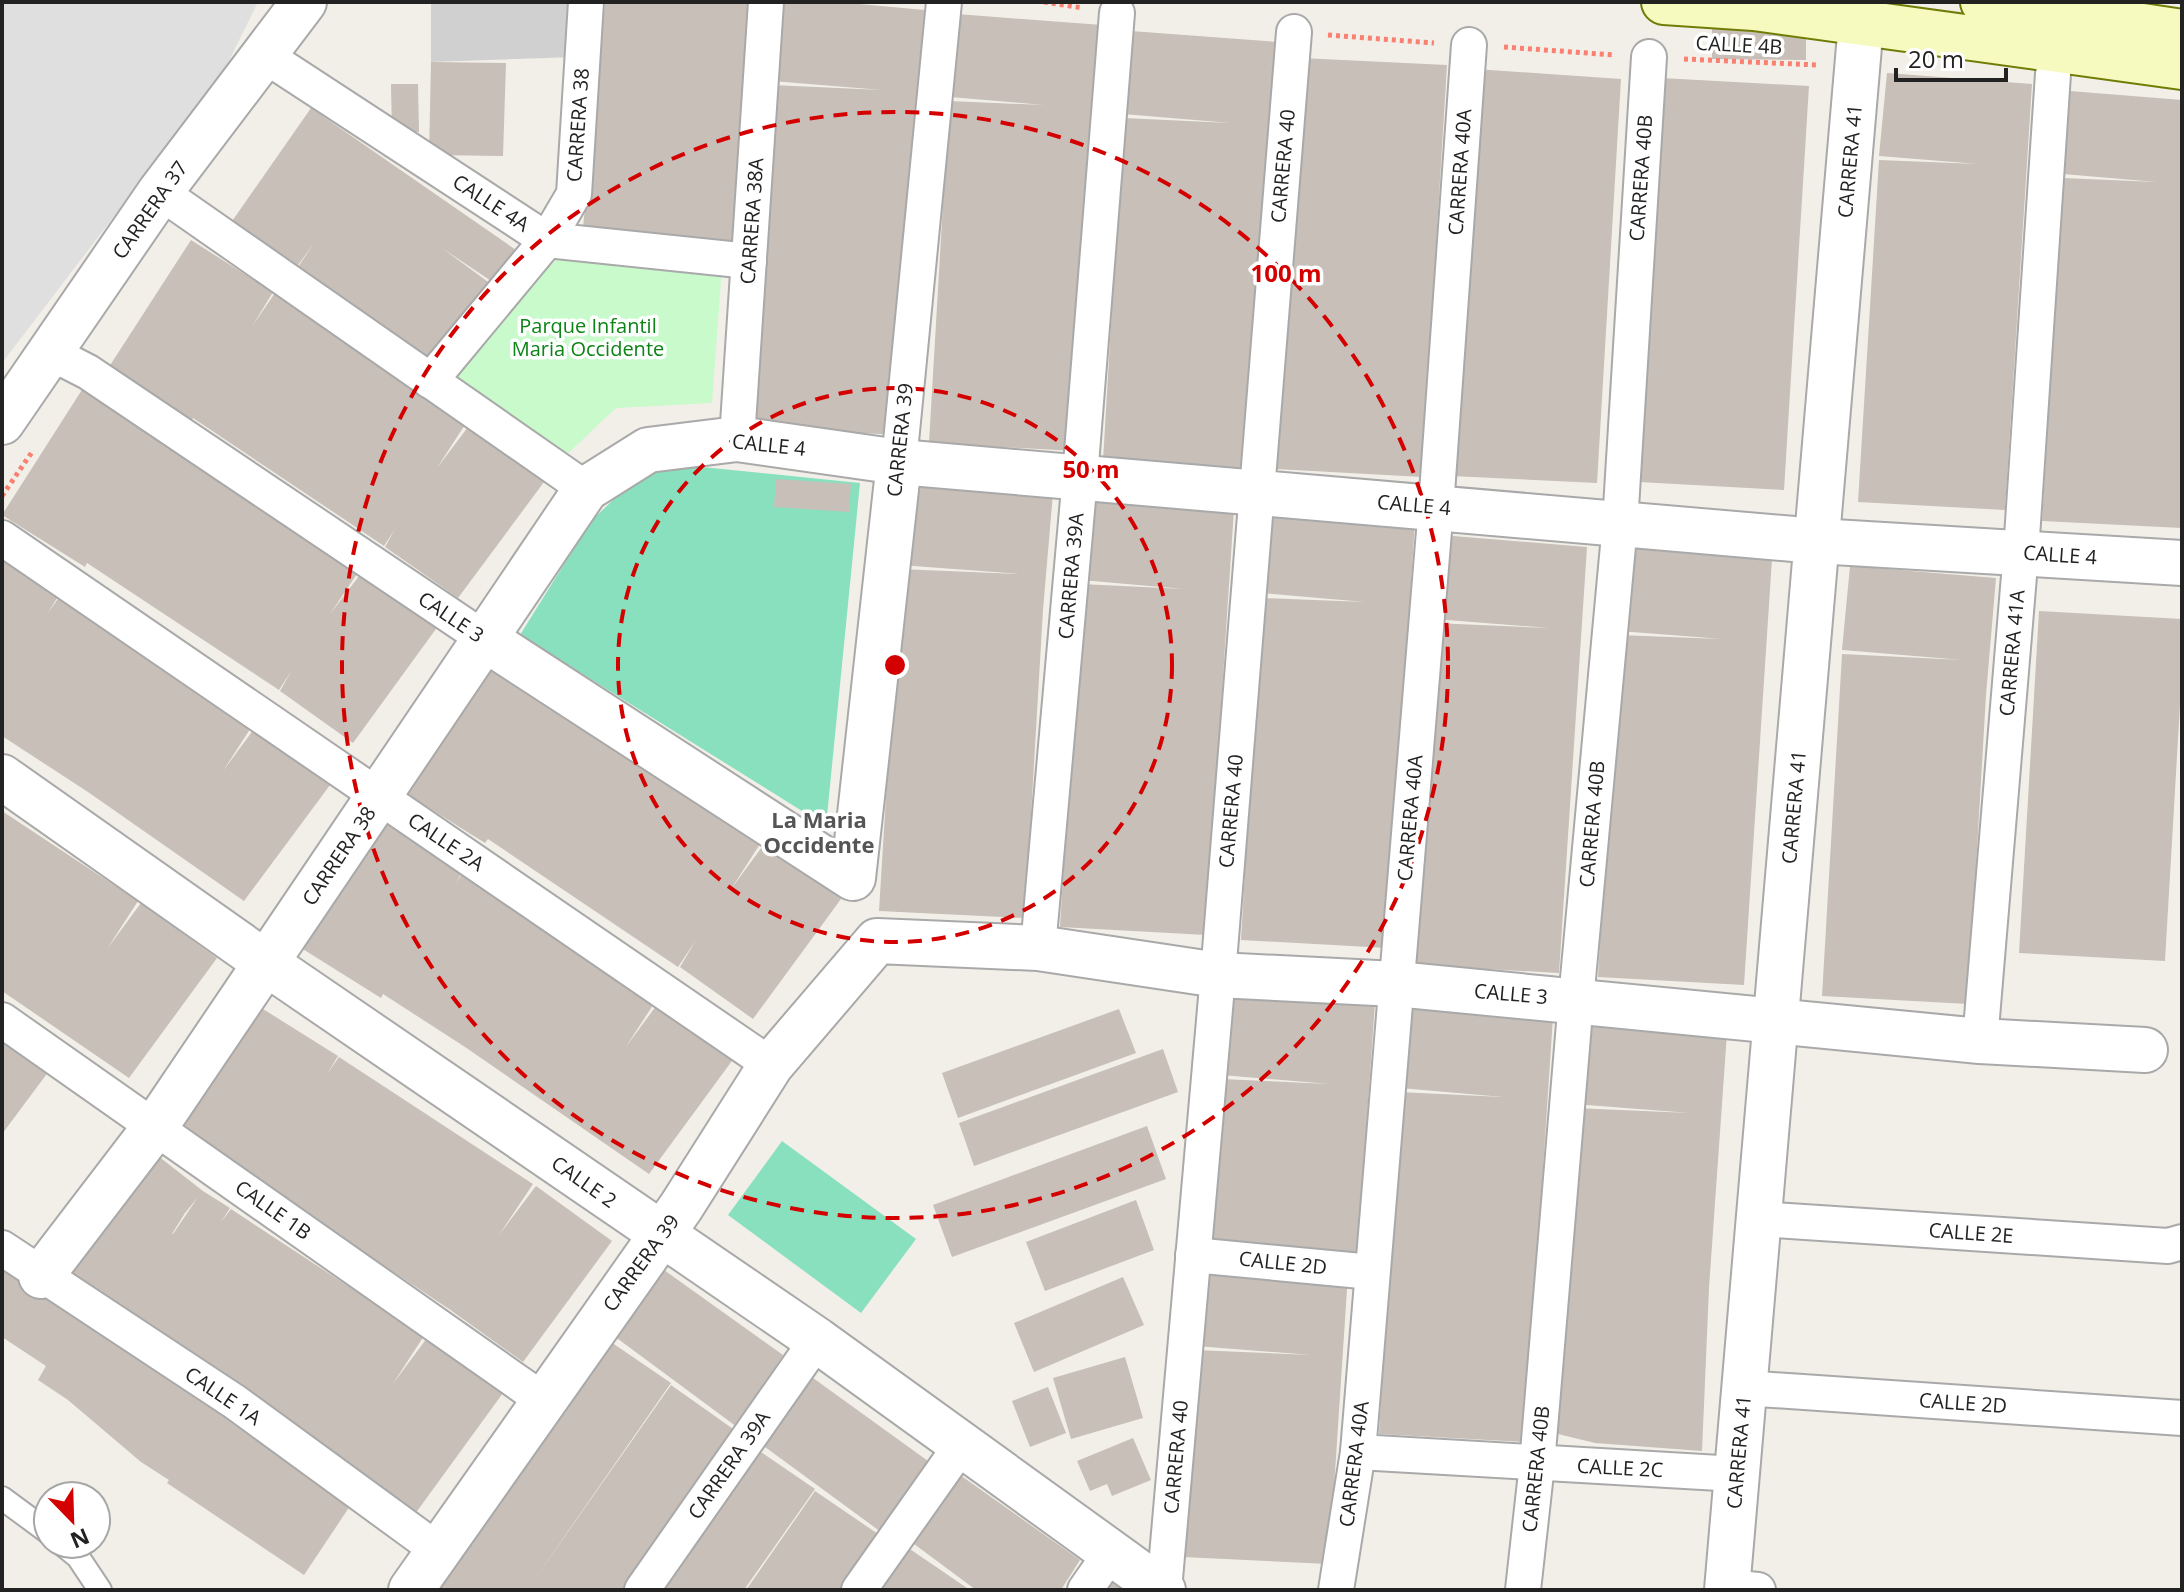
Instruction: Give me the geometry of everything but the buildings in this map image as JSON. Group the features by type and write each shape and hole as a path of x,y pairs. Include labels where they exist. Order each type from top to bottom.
{"main road":[{"path":"1664,2 1754,8 2182,67"},
{"path":"1983,2 2182,32"}],"street":[{"name":"CARRERA 37","path":"7,408 51,353 160,192 304,2"},
{"name":"CARRERA 38","path":"430,381 547,240 574,194 586,2"},
{"name":"CARRERA 38A","path":"737,439 766,2"},
{"name":"CARRERA 39","path":"853,878 899,462 944,2"},
{"name":"CARRERA 39A","path":"1038,948 1117,13"},
{"name":"CARRERA 41","path":"1738,1589 1737,1474 1861,23"},
{"name":"CARRERA 40","path":"1164,1590 1218,975 1294,32"},
{"name":"CARRERA 40A","path":"1336,1590 1358,1452 1436,507 1469,45"},
{"name":"CALLE 4A","path":"264,55 547,240 749,261"},
{"name":"CARRERA 40B","path":"1523,1590 1537,1464 1620,524 1649,57"},
{"name":"CARRERA 41A","path":"1980,1041 2021,552 2053,74"},
{"path":"160,192 586,489"},
{"name":"CALLE 3","path":"51,353 101,380 485,639 853,878"},
{"name":"CALLE 4","path":"648,450 737,439 899,462 1817,541 2182,563"},
{"name":"CARRERA 38","path":"41,1276 155,1127 586,489 648,450"},
{"name":"CALLE 2A","path":"2,538 771,1065"},
{"name":"CALLE 2","path":"2,777 661,1236 817,1340 1164,1590"},
{"name":"CARRERA 39","path":"411,1590 661,1236 771,1065 877,941"},
{"name":"CALLE 3","path":"877,941 1038,948 1218,975 1396,984 1980,1041 2145,1050"},
{"name":"CALLE 1B","path":"2,1020 543,1400"},
{"name":"CALLE 2E","path":"1759,1219 2168,1246 2182,1242"},
{"name":"CALLE 1A","path":"2,1248 235,1402 439,1551"},
{"name":"CALLE 2D","path":"1193,1255 1372,1272"},
{"name":"CARRERA 39A","path":"642,1590 817,1340"},
{"name":"CALLE 2D","path":"1744,1388 2182,1418"},
{"path":"859,1590 962,1444"},
{"name":"CALLE 2C","path":"1358,1452 1737,1474"},
{"path":"1085,1590 1110,1554"}],"lane":[{"path":"2,1498 32,1520"},
{"path":"80,1560 100,1590"}],"path":[{"name":"CALLE 4B","path":"1294,32 1649,57 1858,67"}],"shaded area":[{"path":"2,2 258,2 212,95 131,194 2,363"},
{"path":"431,2 574,2 574,57 431,62"}],"green space":[{"name":"Parque Infantil Maria Occidente","path":"556,260 722,268 712,403 616,408 561,460 448,374"},
{"path":"653,462 860,483 826,826 520,635 591,521"},
{"path":"782,1141 916,1239 861,1313 728,1215"}],"district":[{"name":"La Maria Occidente","path":"819,832"}]}
